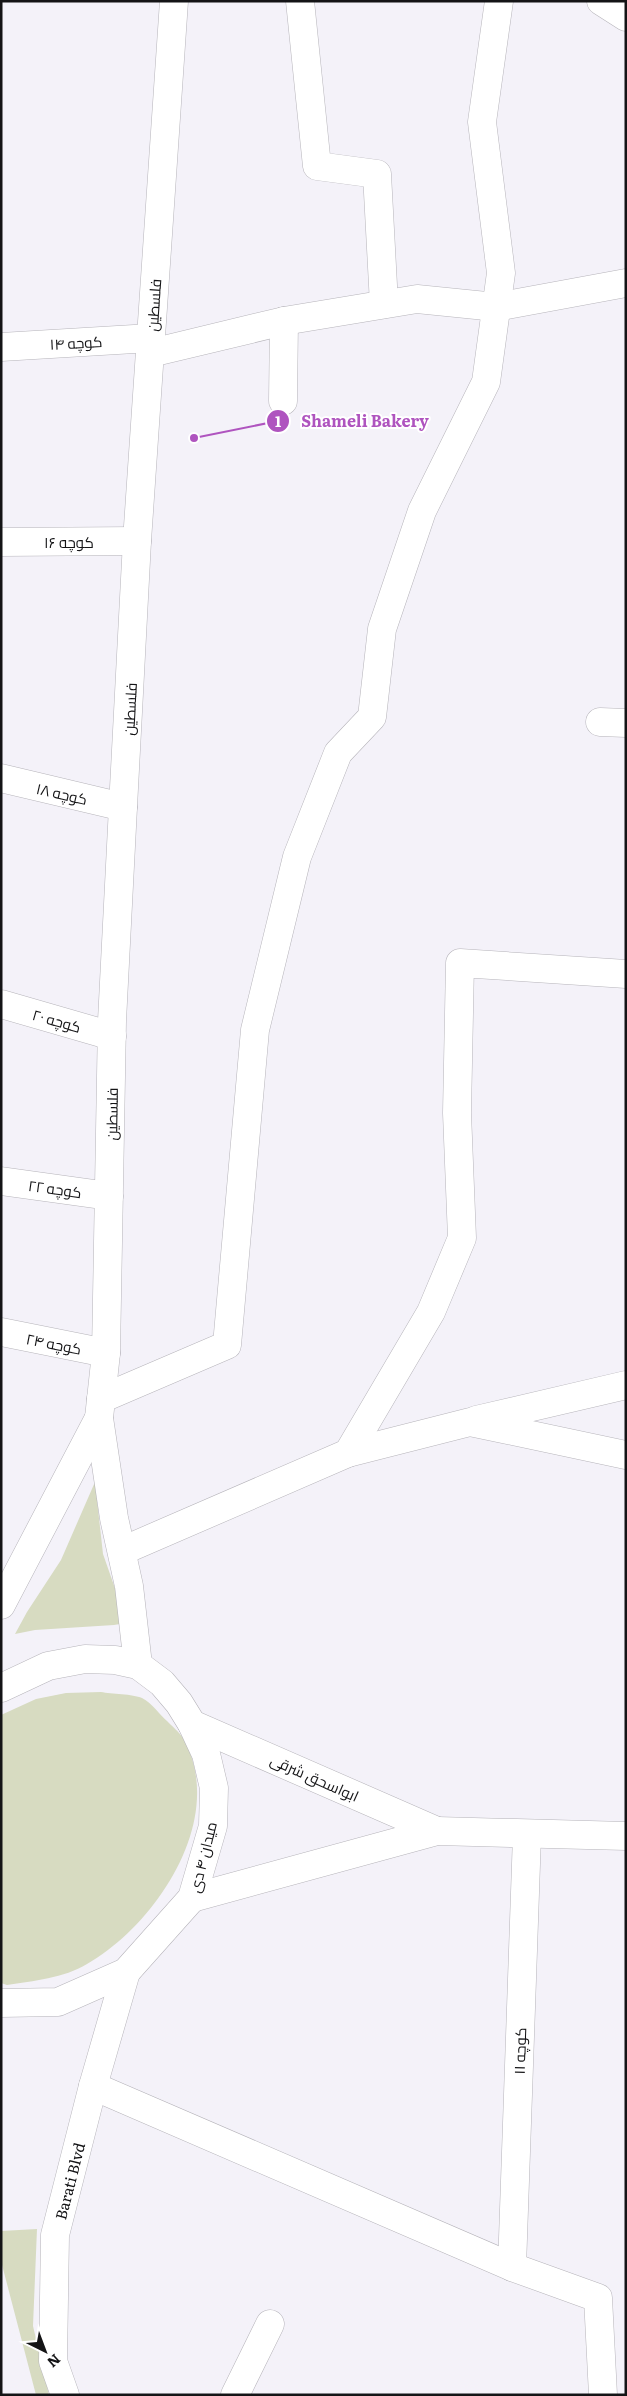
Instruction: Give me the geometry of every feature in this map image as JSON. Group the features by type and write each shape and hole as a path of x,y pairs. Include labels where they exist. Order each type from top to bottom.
{"street":[{"name":"فلسطین","path":"100,1408 106,1353 112,1036 123,807 138,541 174,1"},
{"path":"300,1 317,166 377,174 384,304"},
{"path":"1,1605 100,1408 227,1345 255,1030 297,857 338,753 372,717 382,629 422,511 486,382 501,273 482,122 499,1"},
{"path":"601,1 626,17"},
{"name":"کوچه ۱۴","path":"1,347 151,346 417,299 496,307 626,283"},
{"path":"283,402 284,321"},
{"name":"کوچه ۱۶","path":"1,542 138,541"},
{"name":"کوچه ۱۸","path":"1,778 123,807"},
{"path":"348,1453 431,1312 462,1238 457,1113 460,963 626,974"},
{"name":"کوچه ۲۰","path":"1,1004 112,1036"},
{"name":"کوچه ۲۲","path":"1,1181 109,1196"},
{"name":"کوچه ۲۴","path":"1,1332 106,1353"},
{"path":"122,1551 348,1453 626,1385"},
{"path":"100,1408 114,1518 129,1586 138,1665"},
{"path":"470,1422 626,1456"},
{"name":"میدان ۴ دی","path":"1,1688 48,1666 85,1659 115,1660 138,1665 162,1683 179,1703 192,1724 206,1754 214,1788 213,1826 192,1898 126,1972 58,2002 1,2003"},
{"name":"ابواسحق شرقی","path":"192,1724 437,1831"},
{"name":"ابواسحق شرقی","path":"192,1898 437,1831 527,1835 626,1836"},
{"name":"کوچه ۱۱","path":"512,2267 527,1835"},
{"name":"Barati Blvd","path":"65,2395 53,2361 55,2235 93,2086 126,1972"},
{"path":"93,2086 512,2267 598,2298 603,2395"},
{"path":"235,2395 270,2324"}],"green space":[{"path":"95,1482 103,1554 125,1617 120,1624 114,1625 35,1630 15,1634 61,1560"},
{"path":"101,1692 142,1698 152,1705 183,1738 195,1769 197,1801 191,1834 178,1866 160,1896 138,1923 113,1946 87,1964 68,1973 7,1985 1,1983 1,1715 36,1699 66,1693"},
{"path":"37,2229 33,2326 49,2395 36,2395 1,2261 1,2231"}],"place":[{"name":"Shameli Bakery","path":"194,438"}]}
